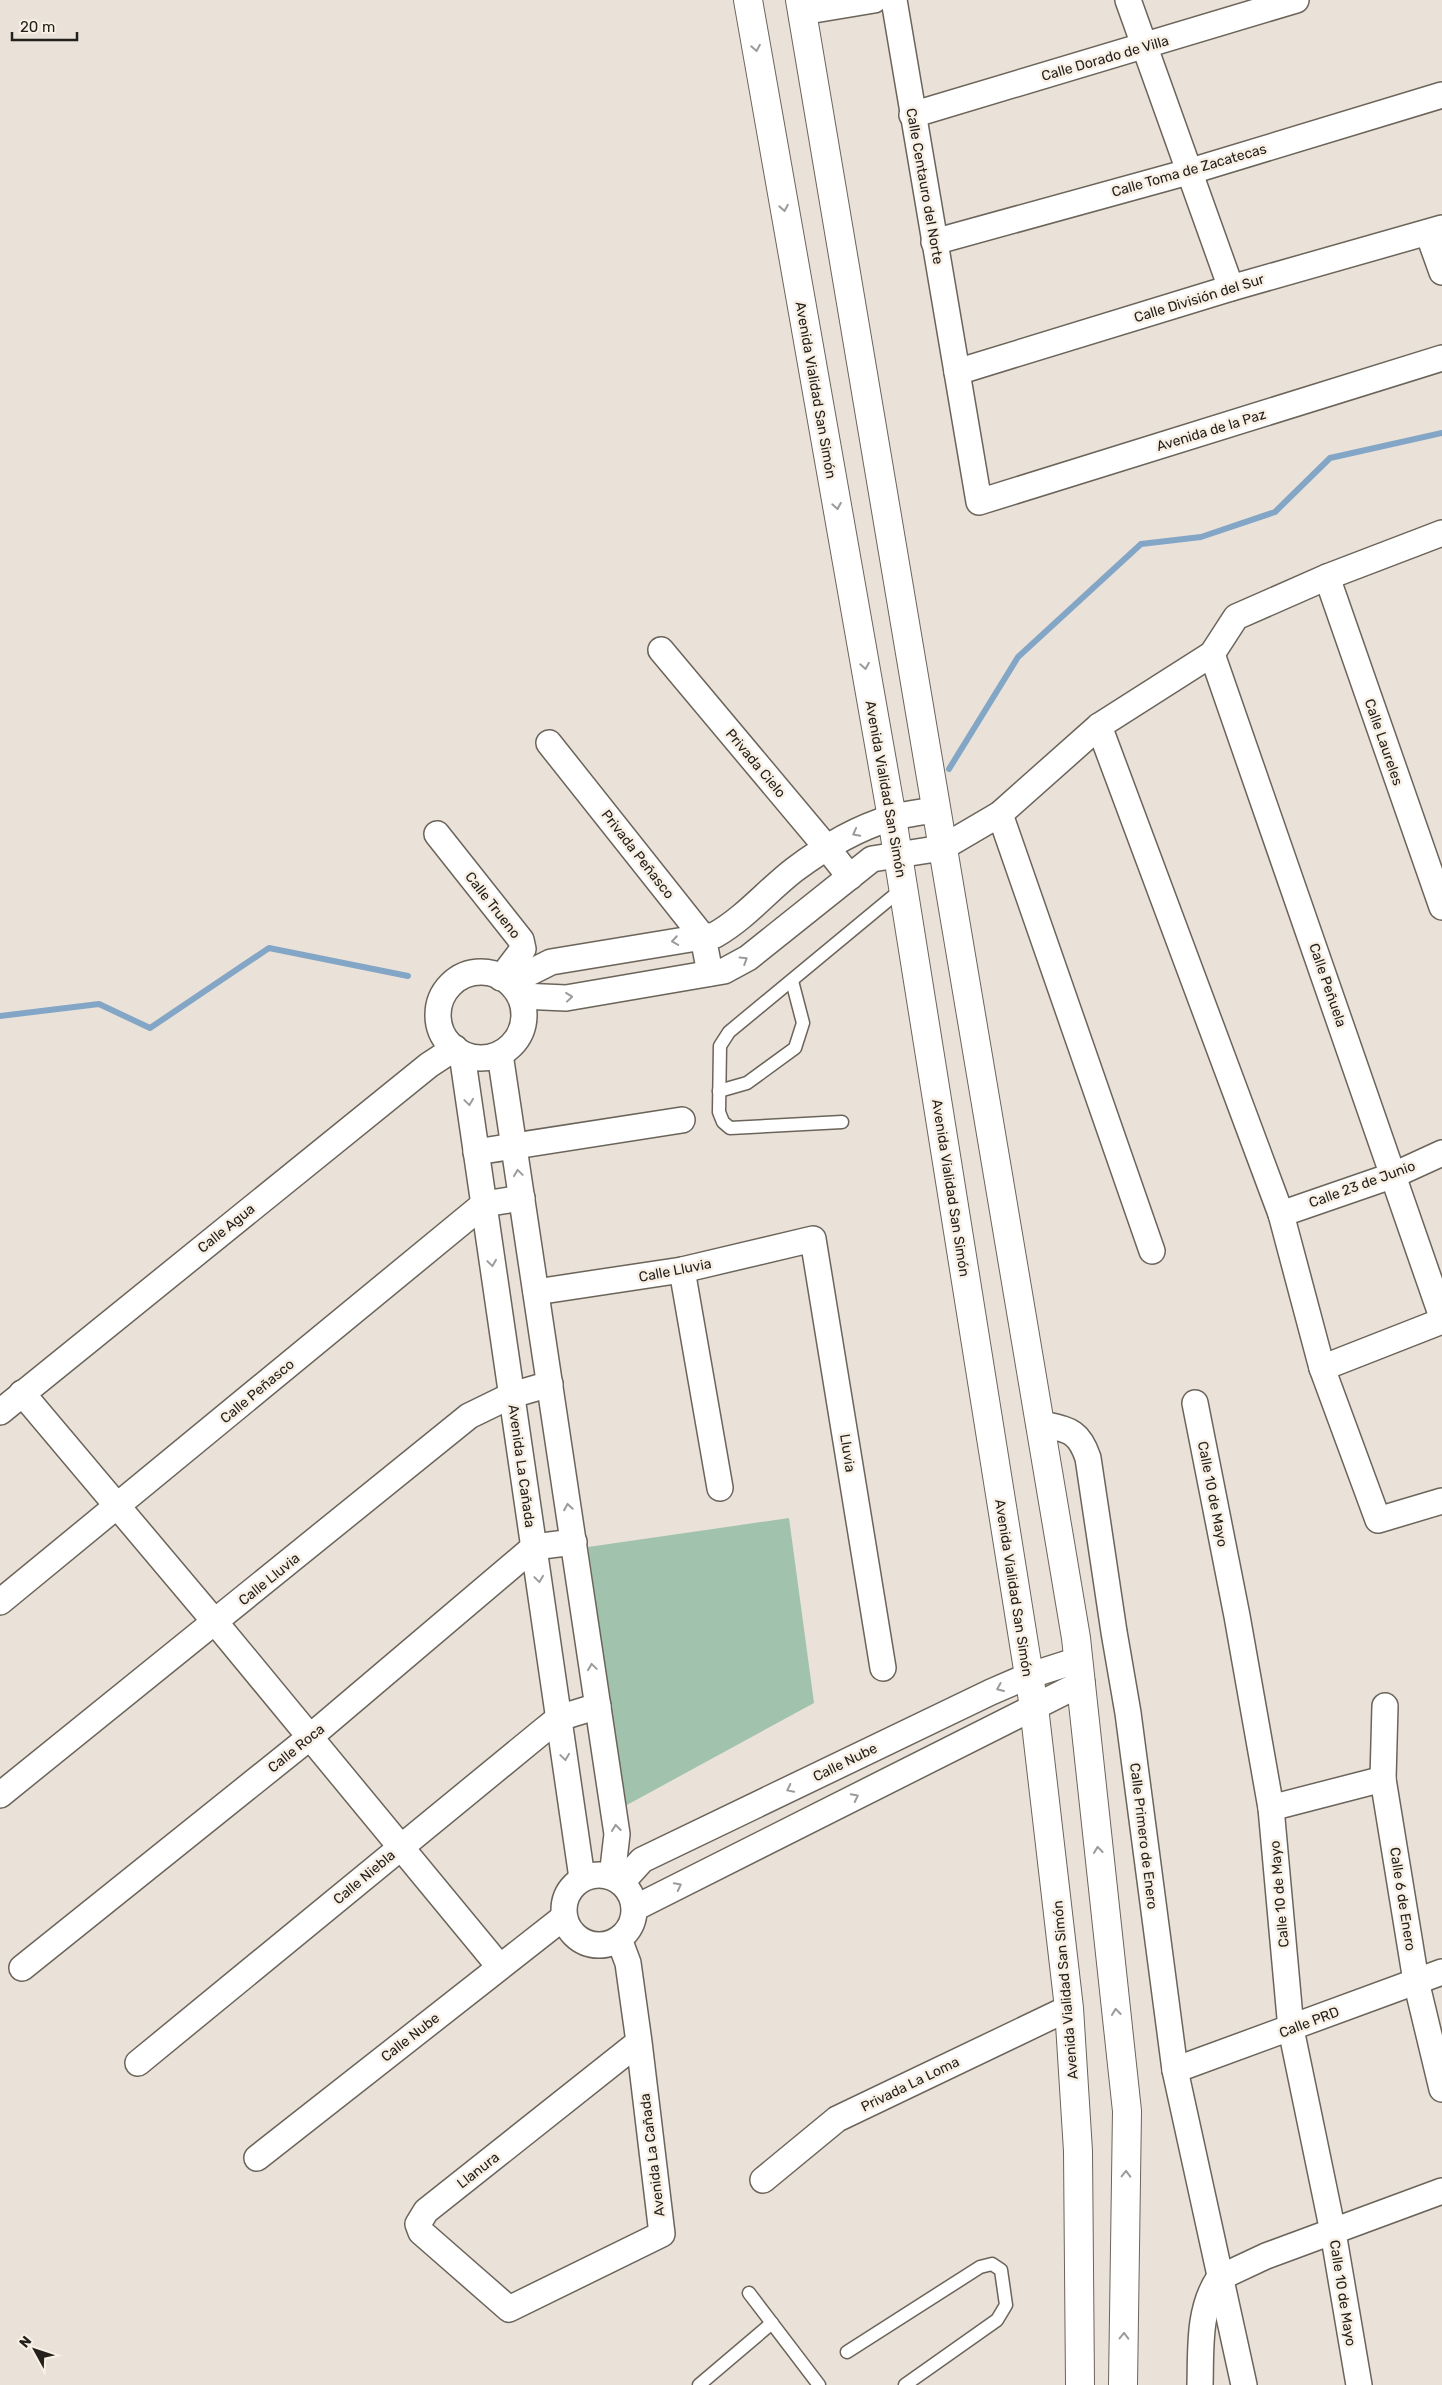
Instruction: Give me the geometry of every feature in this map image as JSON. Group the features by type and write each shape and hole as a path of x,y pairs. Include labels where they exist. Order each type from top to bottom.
{"main road":[{"name":"Avenida Vialidad San Simón","path":"748,0 892,818 1034,1707 1069,2008 1078,2151 1080,2385"},
{"path":"801,6 1079,1660 1127,2111 1123,2385"}],"street":[{"path":"801,6 874,0"},
{"name":"Calle Centauro del Norte","path":"894,0 979,502"},
{"path":"1128,0 1231,288"},
{"name":"Calle Dorado de Villa","path":"912,115 1145,47 1296,0"},
{"name":"Calle Toma de Zacatecas","path":"934,242 1188,172 1442,95"},
{"path":"1435,231 1442,272"},
{"name":"Calle División del Sur","path":"957,372 1231,288 1435,231"},
{"name":"Avenida de la Paz","path":"979,502 1442,358"},
{"path":"511,985 525,1012 523,1028 515,1042 500,1054 477,1058 458,1051 448,1043 441,1032 438,1014 442,996 456,980 471,973 489,972 511,985 566,998 724,971 748,958 872,860 942,848 1000,814 1099,726 1212,654 1236,617 1327,577 1442,532"},
{"name":"Calle Laureles","path":"1327,577 1442,907"},
{"name":"Privada Cielo","path":"661,650 828,848 850,877"},
{"name":"Calle Peñuela","path":"1212,654 1394,1175 1442,1319"},
{"path":"1099,726 1281,1214 1322,1368 1378,1520 1442,1501"},
{"name":"Privada Peñasco","path":"549,743 703,937 710,974"},
{"path":"511,985 551,962 715,935 732,926 794,870 828,848 862,829 892,818 936,810"},
{"path":"1000,814 1152,1251"},
{"name":"Calle Trueno","path":"438,834 521,940 523,949 511,985"},
{"name":"Avenida La Cañada","path":"458,1051 484,1204 582,1878"},
{"name":"Calle Agua","path":"0,1412 429,1065 458,1051"},
{"path":"500,1054 618,1834 617,1879"},
{"path":"476,1152 682,1120"},
{"name":"Calle 23 de Junio","path":"1281,1214 1394,1175 1442,1153"},
{"path":"484,1204 522,1198"},
{"name":"Calle Peñasco","path":"0,1602 118,1507 484,1204"},
{"name":"Calle Lluvia","path":"536,1292 682,1270 813,1239"},
{"name":"Lluvia","path":"813,1239 884,1668"},
{"path":"682,1270 720,1488"},
{"path":"1322,1368 1442,1319"},
{"path":"504,1347 542,1332"},
{"name":"Calle Lluvia","path":"0,1795 469,1416 512,1395 550,1384"},
{"path":"22,1393 215,1622 499,1966"},
{"name":"Calle 10 de Mayo","path":"1195,1402 1237,1616 1271,1808 1291,2029 1333,2232 1358,2385"},
{"name":"Calle Primero de Enero","path":"1039,1423 1068,1431 1083,1441 1088,1458 1128,1713 1175,2070 1219,2278 1228,2305 1244,2385"},
{"path":"534,1547 574,1542"},
{"name":"Calle Roca","path":"22,1968 310,1737 534,1547"},
{"path":"635,1908 1034,1707 1079,1660 1114,1632"},
{"name":"Calle Nube","path":"617,1879 642,1860 991,1692 1028,1676 1079,1660"},
{"name":"Calle Niebla","path":"138,2064 559,1718 598,1706"},
{"name":"Calle 6 de Enero","path":"1385,1706 1383,1779 1416,1981 1442,2088"},
{"path":"1271,1808 1383,1779"},
{"path":"600,1874 617,1879 630,1892 635,1908 632,1924 619,1939 604,1945 592,1945 577,1938 568,1928 564,1917 564,1901 570,1889 582,1878 600,1874"},
{"name":"Calle Nube","path":"257,2158 499,1966 564,1917"},
{"name":"Avenida La Cañada","path":"509,2309 662,2234 628,1963 619,1939"},
{"name":"Calle PRD","path":"1175,2070 1442,1972"},
{"name":"Privada La Loma","path":"764,2180 837,2119 1069,2008"},
{"name":"Llanura","path":"509,2309 421,2232 418,2224 426,2211 639,2042"},
{"path":"1200,2385 1204,2314 1210,2292 1219,2278 1266,2256 1442,2191"}],"lane":[{"path":"842,1122 730,1128 723,1122 719,1112 720,1046 729,1032 903,888"},
{"path":"719,1091 747,1083 795,1048 803,1023 792,981"},
{"path":"847,2352 980,2267 992,2264 1001,2270 1006,2305 997,2320 905,2385"},
{"path":"750,2293 819,2385"},
{"path":"699,2385 772,2323"}],"green space":[{"path":"789,1518 814,1703 625,1806 588,1547"}],"waterway":[{"path":"949,769 1018,657 1141,544 1201,537 1275,512 1330,458 1442,433"},
{"path":"0,1016 99,1004 150,1028 269,948 408,976"}]}
